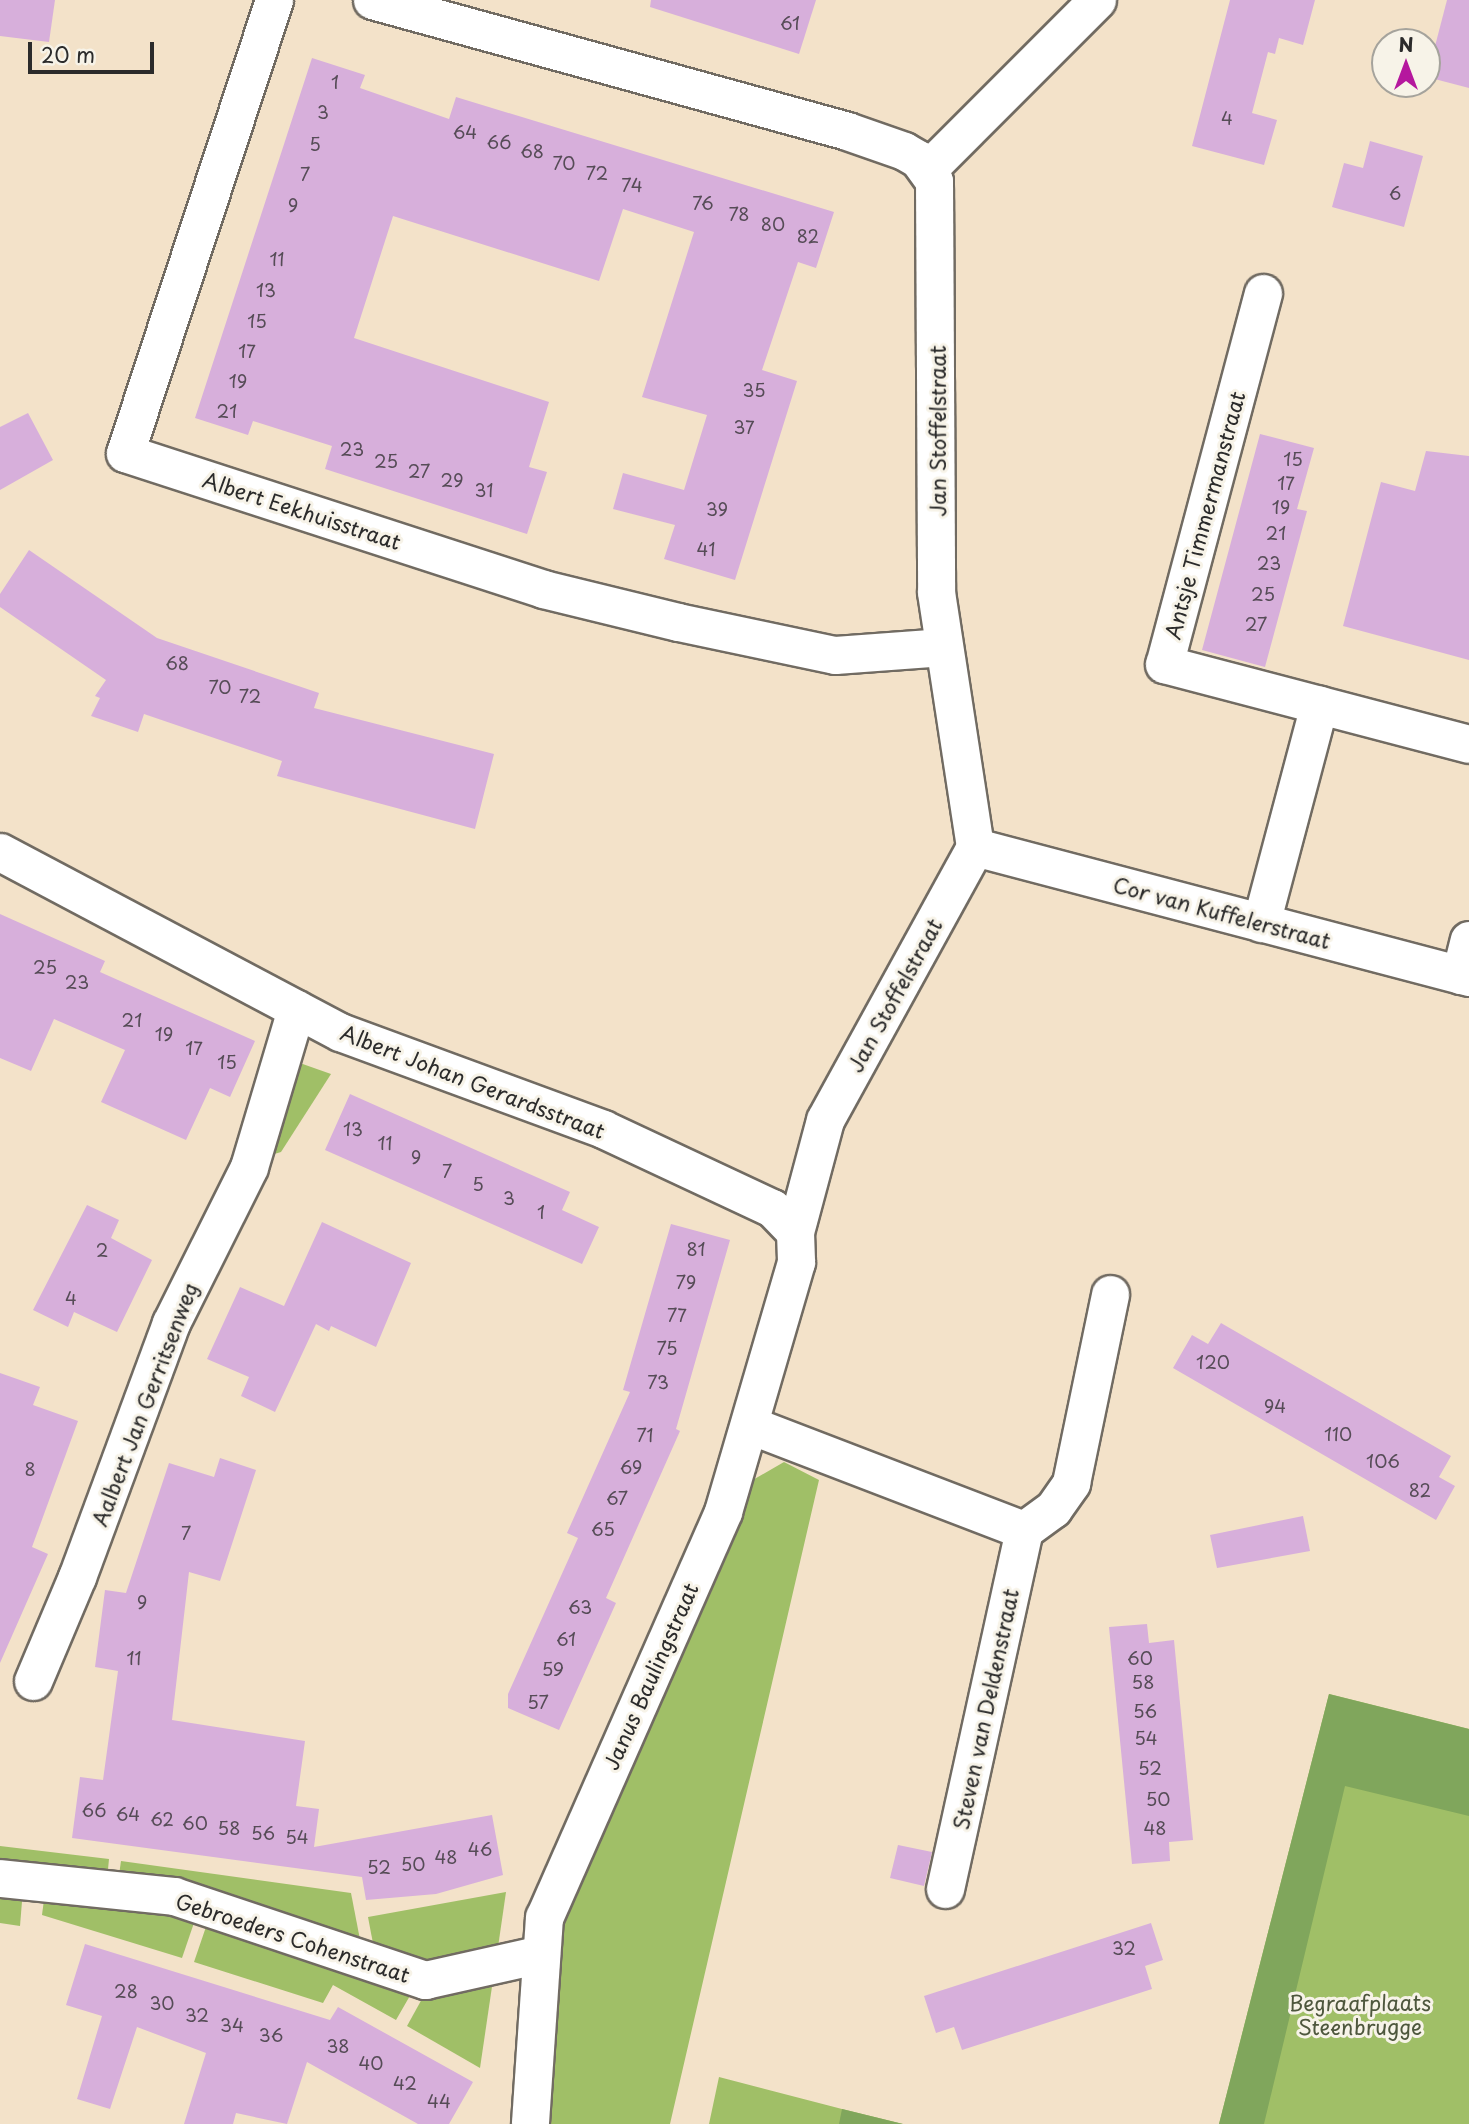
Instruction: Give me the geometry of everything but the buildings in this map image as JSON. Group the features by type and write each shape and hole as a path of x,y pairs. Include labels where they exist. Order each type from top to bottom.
{"street":[{"name":"Albert Eekhuisstraat","path":"274,0 125,453 543,589 678,622 835,655 944,648"},
{"path":"372,0 847,131 904,151 928,169 1097,0"},
{"name":"Jan Stoffelstraat","path":"795,1232 825,1120 975,847 936,592 937,193 928,169"},
{"name":"Antsje Timmermanstraat","path":"1263,293 1164,664 1469,744"},
{"path":"1261,923 1319,705"},
{"name":"Cor van Kuffelerstraat","path":"975,847 1464,976"},
{"name":"Albert Johan Gerardsstraat","path":"0,852 366,1044 603,1129 772,1208 795,1232"},
{"path":"1464,976 1469,940"},
{"name":"Aalbert Jan Gerritsenweg","path":"33,1681 77,1577 171,1323 249,1167 296,1009"},
{"name":"Janus Baulingstraat","path":"530,2124 544,1917 723,1512 796,1262 795,1232"},
{"path":"750,1425 1024,1530 1053,1509 1071,1483 1110,1294"},
{"name":"Steven van Deldenstraat","path":"945,1889 1024,1530"},
{"name":"Gebroeders Cohenstraat","path":"0,1878 174,1896 425,1980 541,1954"}],"green space":[{"path":"297,1062 331,1074 281,1152 271,1155"},
{"path":"784,1462 819,1480 670,2124 550,2124 564,1924 733,1542 751,1481"},
{"name":"Begraafplaats Steenbrugge","path":"1329,1694 1469,1729 1469,2124 1219,2124"},
{"path":"1329,1694 1469,1729 1469,1816 1345,1786 1264,2124 1219,2124"},
{"path":"0,1846 109,1859 107,1880 0,1869"},
{"path":"121,1861 351,1893 362,1950 118,1882"},
{"path":"0,1887 23,1889 20,1926 0,1923"},
{"path":"45,1892 197,1914 182,1958 42,1915"},
{"path":"506,1892 497,1954 425,1970 375,1954 368,1917"},
{"path":"209,1918 415,1987 396,2020 333,1985 323,2003 194,1962"},
{"path":"494,1973 480,2068 407,2026 428,1988"},
{"path":"719,2077 842,2109 903,2124 709,2124"},
{"path":"842,2109 903,2124 839,2124"}]}
